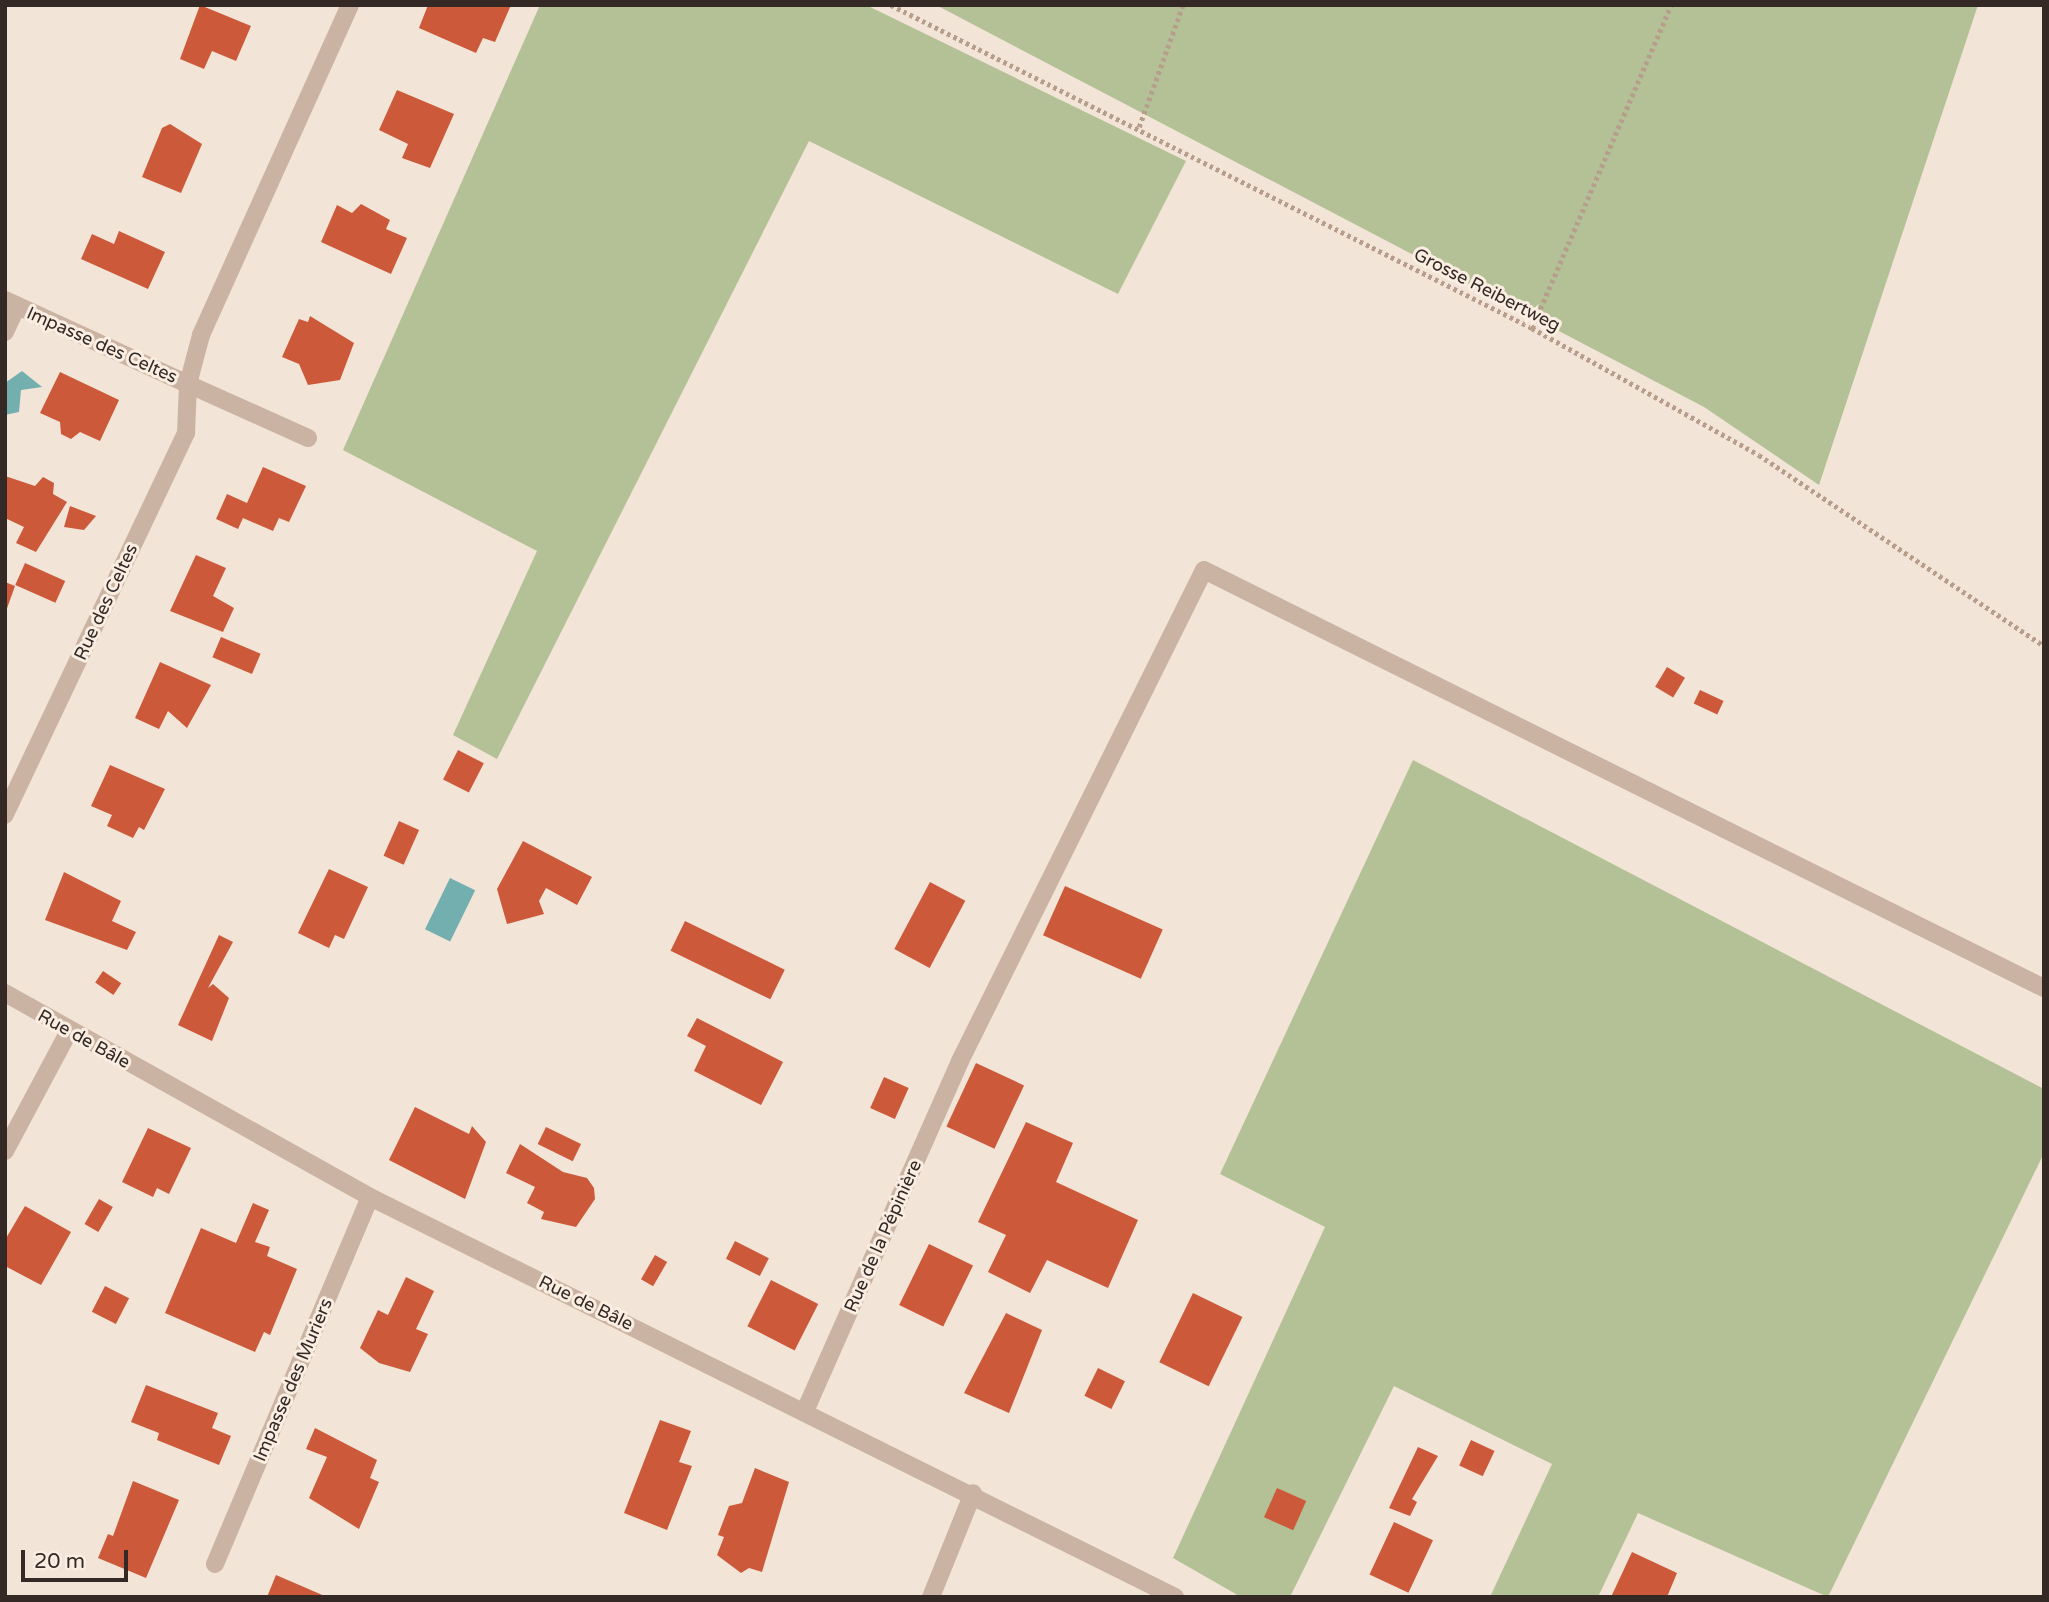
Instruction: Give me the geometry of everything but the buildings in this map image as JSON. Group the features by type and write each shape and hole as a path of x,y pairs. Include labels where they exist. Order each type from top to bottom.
{"street":[{"name":"Rue des Celtes","path":"5,816 186,433 188,384 201,335 350,5"},
{"name":"Impasse des Celtes","path":"11,303 188,384"},
{"path":"5,332 11,303"},
{"path":"188,384 308,438"},
{"name":"Rue de la Pépinière","path":"805,1411 960,1061 1204,570 2044,988"},
{"name":"Rue de Bâle","path":"5,993 69,1031 370,1196 973,1493 1175,1597"},
{"path":"5,1151 69,1031"},
{"name":"Impasse des Muriers","path":"215,1564 370,1196"},
{"path":"931,1597 973,1493"}],"path":[{"name":"Grosse Reibertweg","path":"891,5 1139,127 1532,328 1759,455 2044,646"},
{"path":"1139,127 1183,5"},
{"path":"1532,328 1671,5"}],"green space":[{"path":"540,5 866,5 1186,161 1118,294 809,141 497,759 453,735 537,551 343,450"},
{"path":"936,5 1978,5 1819,485 1704,407"},
{"path":"1413,760 2044,1089 2044,1153 1828,1597 1638,1513 1598,1597 1490,1597 1552,1464 1394,1386 1290,1597 1241,1597 1173,1558 1325,1227 1220,1174"}],"water":[{"path":"22,371 42,387 21,390 19,412 5,415 5,383"},
{"path":"450,878 475,890 450,942 425,929"}]}
